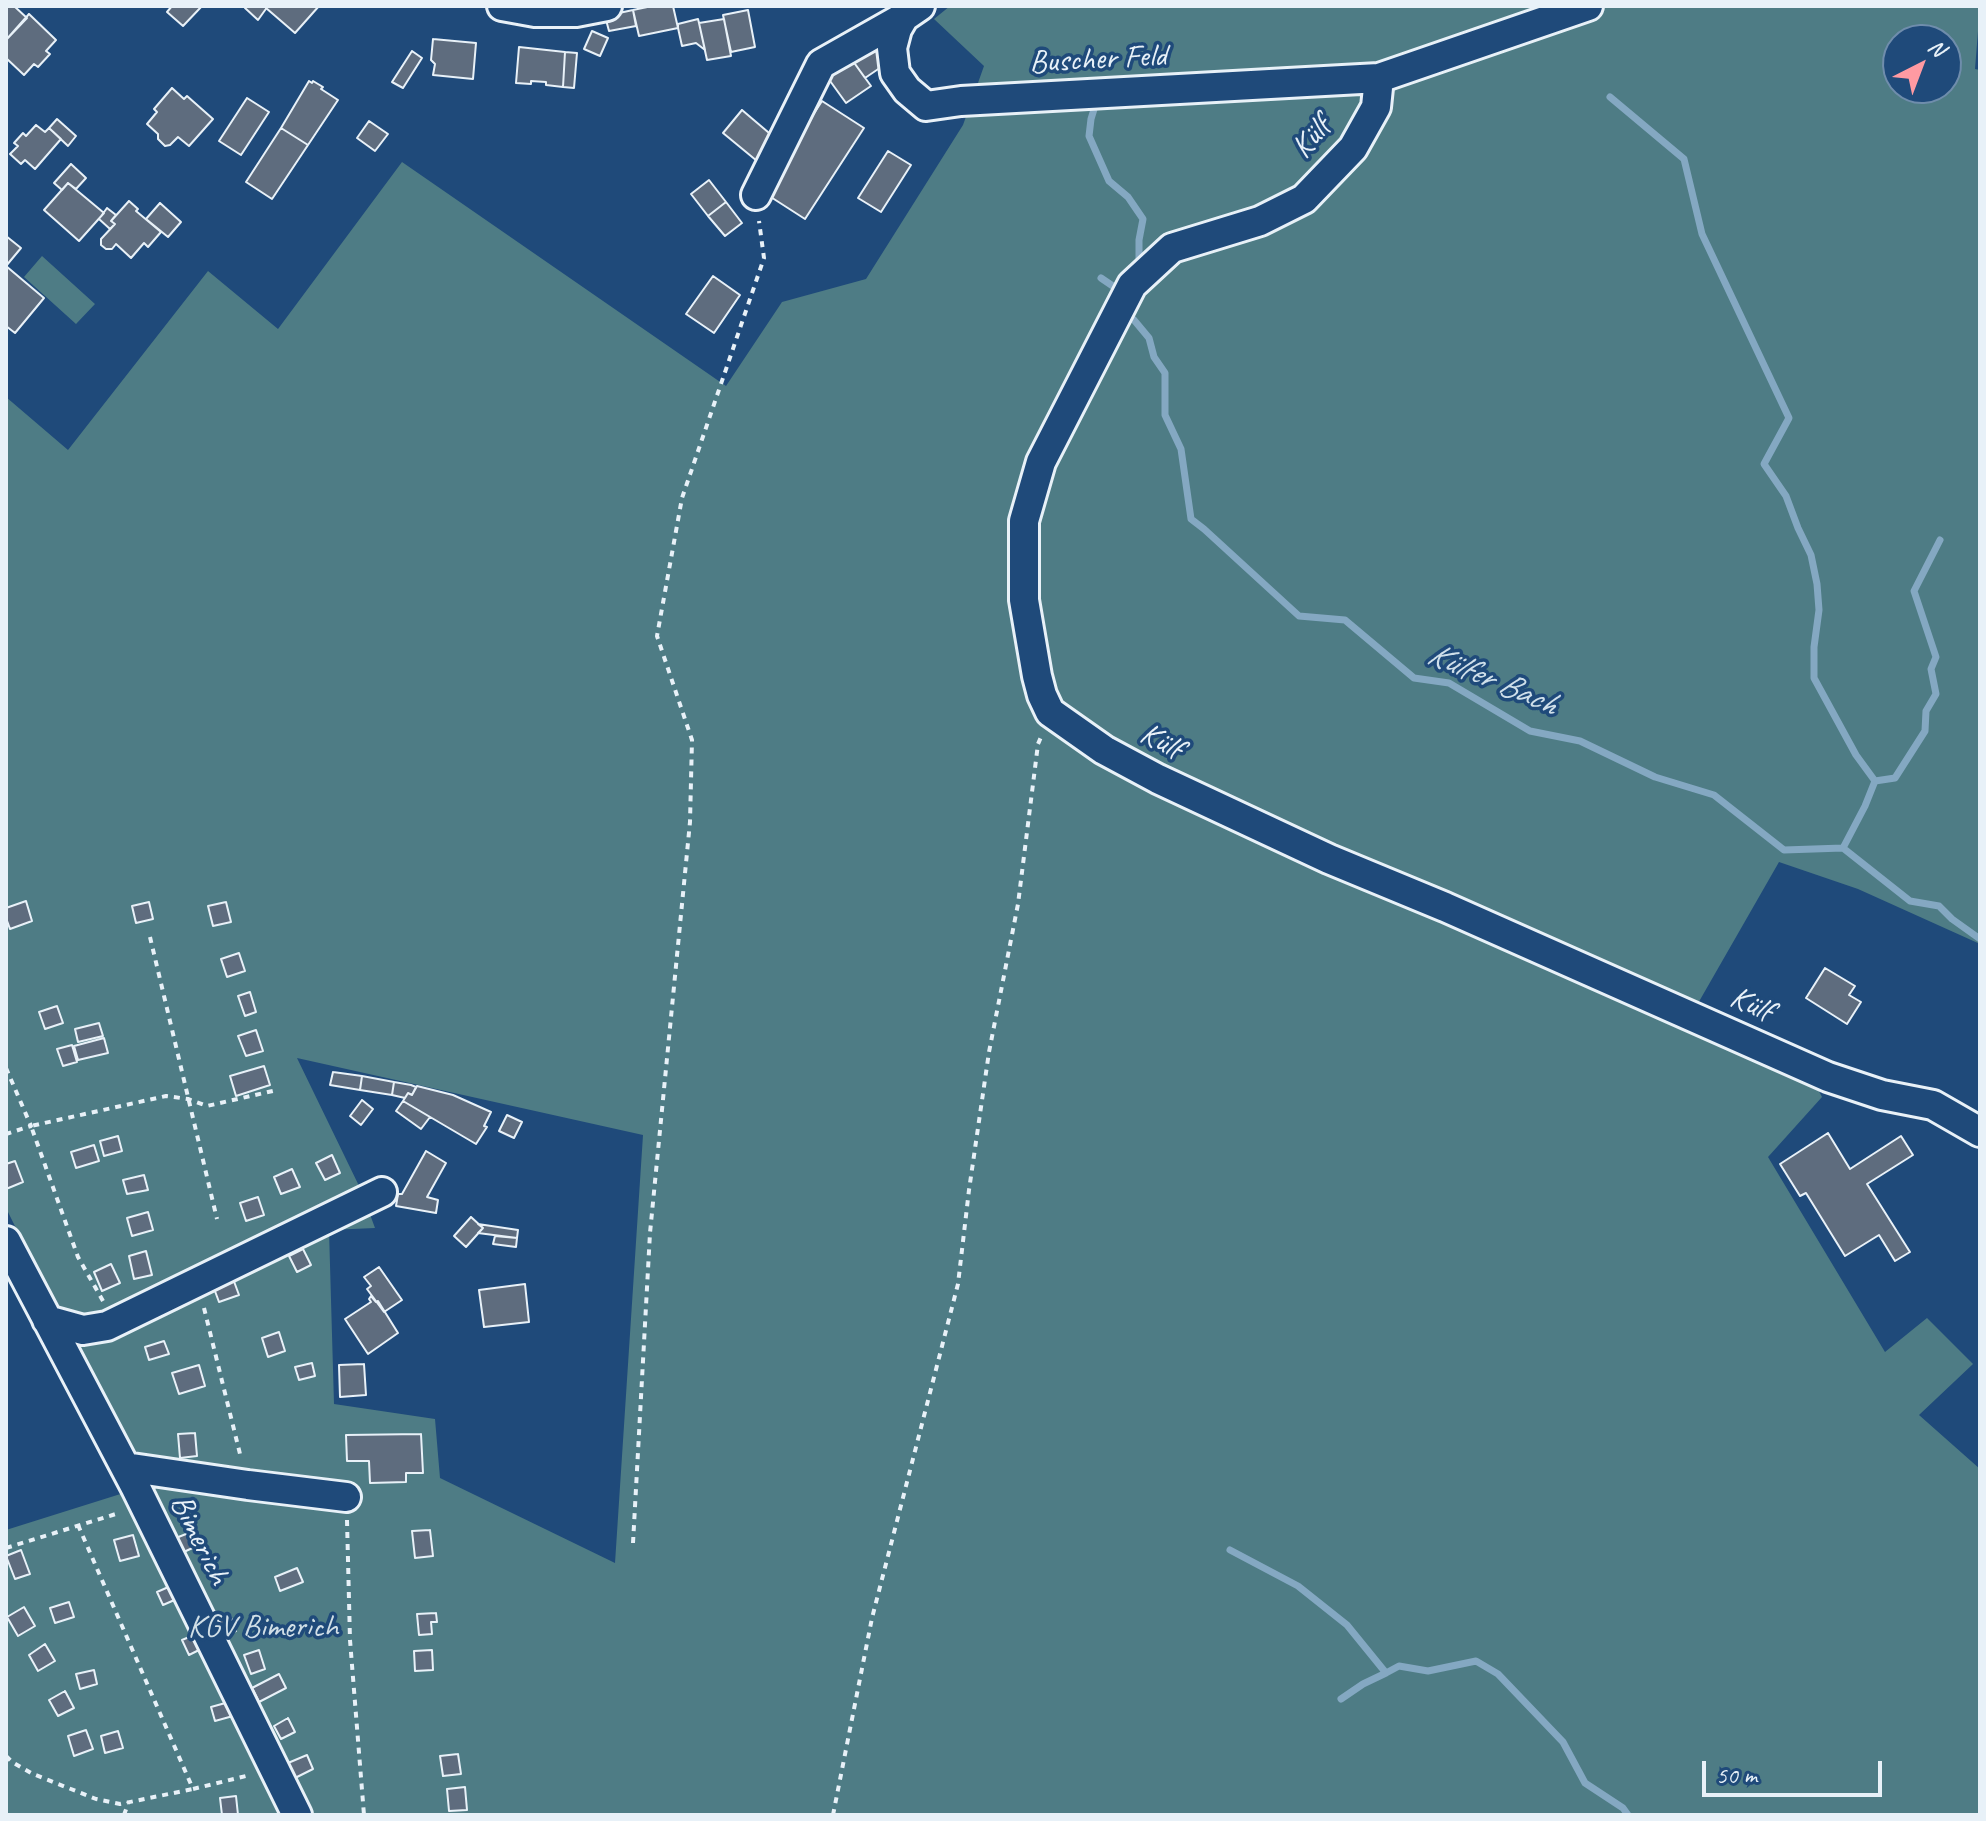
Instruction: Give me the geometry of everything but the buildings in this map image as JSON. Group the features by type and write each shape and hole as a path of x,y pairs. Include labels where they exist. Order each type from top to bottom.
{"street":[{"path":"502,6 535,12 576,12 607,6"},
{"path":"1379,78 1588,6"},
{"name":"Buscher Feld","path":"912,11 897,29 892,48 895,73 907,90 926,106 961,101 1379,78"},
{"name":"Buscher Feld","path":"756,195 821,64 912,11"},
{"name":"Külf","path":"1379,78 1376,107 1353,148 1304,199 1260,221 1172,248 1132,285 1041,462 1024,521 1024,600 1037,676 1050,712 1117,758 1329,859 1445,907 1828,1077 1882,1095 1933,1105 1980,1132"},
{"path":"47,1320 83,1330 107,1326 382,1192"},
{"name":"Bimerich","path":"6,1241 125,1467 297,1815"},
{"name":"Bimerich","path":"125,1467 346,1497"}],"path":[{"path":"633,1543 650,1233 690,822 692,740 657,636 682,498 764,258 756,195"},
{"path":"833,1815 872,1618 958,1284 989,1052 1018,904 1038,744 1050,712"},
{"path":"150,937 217,1219"},
{"path":"6,1068 31,1126 78,1257 114,1322"},
{"path":"6,1134 166,1096 207,1106 277,1090"},
{"path":"197,1282 248,1485"},
{"path":"346,1497 350,1640 364,1815"},
{"path":"6,1548 144,1505"},
{"path":"78,1525 193,1789"},
{"path":"6,1756 33,1774 96,1799 120,1804 275,1770"},
{"path":"124,1815 129,1801"}],"green space":[{"name":"KGV Bimerich","path":"950,6 1980,6 1975,69 1980,70 1980,944 1858,889 1779,862 1685,1026 1813,1080 1822,1097 1768,1157 1885,1352 1927,1318 1973,1364 1919,1415 1980,1469 1980,1815 6,1815 6,1530 130,1491 138,1462 62,1321 6,1208 6,397 68,450 208,271 278,329 402,162 726,386 782,302 866,279 963,125 984,66 934,19","holes":["297,1058 643,1135 615,1563 440,1478 435,1419 334,1404 329,1230 375,1228 361,1190"]},
{"path":"42,256 95,304 76,324 24,277"}],"waterway":[{"path":"1610,97 1684,159 1702,234 1789,418 1764,464 1786,496 1811,555 1819,610 1814,678 1856,755 1875,781 1843,848"},
{"name":"Külfer Bach","path":"1095,106 1089,136 1109,181 1128,197 1143,219 1137,265"},
{"name":"Külfer Bach","path":"1101,278 1123,293"},
{"name":"Külfer Bach","path":"1134,320 1149,338 1154,357 1165,373 1165,415 1181,449 1191,519 1299,616 1345,620 1414,678 1449,683 1530,731 1580,741 1655,777 1714,795 1784,850 1843,848 1910,901 1939,906 1980,939"},
{"path":"1875,781 1895,778 1925,731 1926,711 1936,694 1931,669 1936,657 1914,591 1940,540"},
{"path":"1230,1550 1298,1586 1347,1625 1386,1673 1399,1666 1428,1671 1476,1661 1498,1674 1563,1742 1585,1783 1623,1808 1628,1815"},
{"path":"1341,1699 1386,1673"}]}
